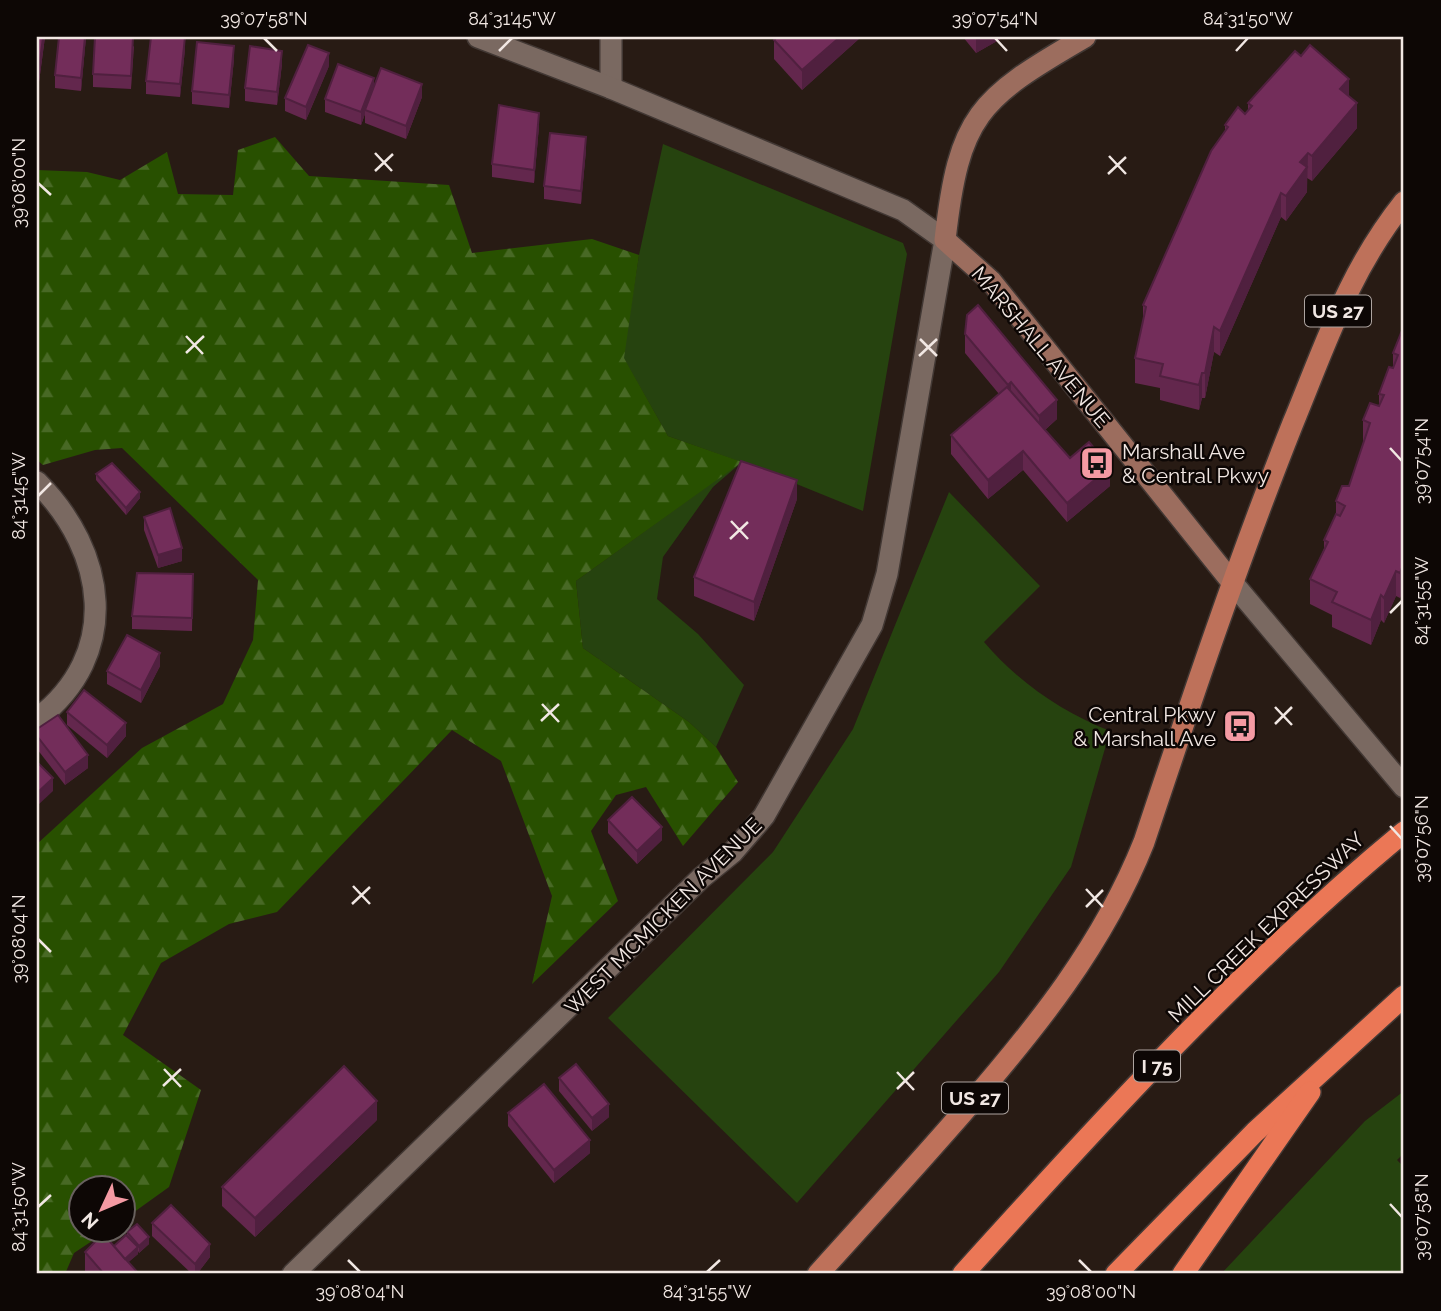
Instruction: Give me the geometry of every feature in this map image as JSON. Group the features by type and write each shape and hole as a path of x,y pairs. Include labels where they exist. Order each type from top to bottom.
{"highway":[{"name":"MILL CREEK EXPRESSWAY","path":"963,1274 1164,1059 1361,867 1404,832"},
{"path":"1116,1274 1173,1212 1333,1058 1404,996"},
{"path":"1183,1274 1333,1058"}],"main road":[{"name":"US 27","path":"818,1274 1034,1031 1099,937 1129,879 1144,842 1231,581 1349,286 1377,236 1404,202"}],"street":[{"name":"MARSHALL AVENUE","path":"478,37 611,88 903,210 945,240 991,281 1231,581 1404,787"},
{"path":"611,37 611,88"},
{"name":"WEST MCMICKEN AVENUE","path":"293,1274 701,878 733,852 764,817 872,625 887,574 958,156 970,127 986,103 1038,64 1085,37"},
{"path":"37,482 78,535 89,560 95,586 96,613 82,664 69,688 37,719"}],"green space":[{"path":"275,137 309,176 449,185 472,253 592,239 639,255 624,358 668,436 742,462 576,581 583,648 689,722 716,747 738,782 683,846 646,787 616,795 591,831 618,901 532,984 552,896 501,761 452,730 277,912 229,924 161,963 123,1035 201,1090 169,1187 136,1211 136,1174 66,1174 66,1244 88,1244 74,1253 65,1274 37,1274 37,844 142,748 223,704 253,640 258,580 122,448 95,450 43,465 37,460 37,170 87,172 120,180 167,152 178,194 233,195 238,150"},
{"path":"663,144 903,243 907,254 863,511 742,462 713,487 663,557 657,599 698,634 744,685 716,747 689,722 583,648 576,581 741,462 668,436 623,357 639,255"},
{"path":"949,492 1040,586 984,642 1026,683 1075,715 1110,731 1071,867 999,972 797,1203 608,1018 773,852 853,729"},
{"path":"1404,1091 1404,1153 1397,1160 1404,1167 1404,1274 1221,1274 1365,1121"}],"building":[{"path":"37,37 43,37 39,69 37,69"},
{"path":"59,37 85,37 81,78 55,75"},
{"path":"95,37 133,37 131,76 93,74"},
{"path":"151,37 185,37 180,84 146,81"},
{"path":"777,37 840,37 802,70 774,40"},
{"path":"197,42 234,46 229,95 192,91"},
{"path":"308,45 329,53 306,107 285,98"},
{"path":"1310,45 1349,79 1340,89 1357,103 1312,156 1308,153 1300,162 1307,167 1286,196 1281,193 1220,331 1214,327 1205,373 1202,373 1199,385 1160,376 1163,364 1135,358 1146,307 1143,305 1211,151 1238,107 1245,114 1252,106 1248,103 1295,51 1301,56"},
{"path":"250,46 282,51 277,92 245,88"},
{"path":"338,64 374,78 361,112 325,99"},
{"path":"381,68 422,84 406,126 365,110"},
{"path":"499,105 539,113 534,170 492,164"},
{"path":"550,133 586,137 581,191 544,186"},
{"path":"978,305 1057,400 1039,416 1011,382 1008,385 965,334 967,315"},
{"path":"1403,328 1404,562 1400,573 1396,571 1384,598 1381,595 1371,620 1332,602 1337,592 1310,579 1328,542 1324,540 1336,514 1340,516 1345,506 1336,501 1342,486 1349,486 1370,423 1363,420 1370,403 1379,406 1384,395 1379,394 1389,367 1393,368 1398,355 1393,353"},
{"path":"1007,387 1070,458 1089,442 1110,467 1067,503 1023,451 988,480 951,435"},
{"path":"741,461 797,480 754,602 694,577"},
{"path":"112,463 140,492 126,508 96,474"},
{"path":"170,508 182,548 158,555 144,517"},
{"path":"137,573 193,574 192,618 132,616"},
{"path":"127,635 160,653 141,690 107,671"},
{"path":"84,690 126,723 107,745 67,712"},
{"path":"58,715 88,755 65,772 37,736 37,729"},
{"path":"37,762 53,778 37,793"},
{"path":"632,797 662,827 637,851 608,820"},
{"path":"576,1064 609,1104 592,1118 559,1078"},
{"path":"344,1066 377,1101 255,1218 222,1187"},
{"path":"544,1084 590,1140 554,1170 508,1113"},
{"path":"171,1205 210,1244 195,1264 152,1223"},
{"path":"136,1225 149,1237 139,1246 136,1242"},
{"path":"93,1244 112,1244 139,1274 104,1274 85,1252"},
{"path":"135,1244 138,1247 125,1259 114,1246"}],"place":[{"name":"Marshall Ave & Central Pkwy","path":"1097,463"},
{"name":"Central Pkwy & Marshall Ave","path":"1240,726"}]}
